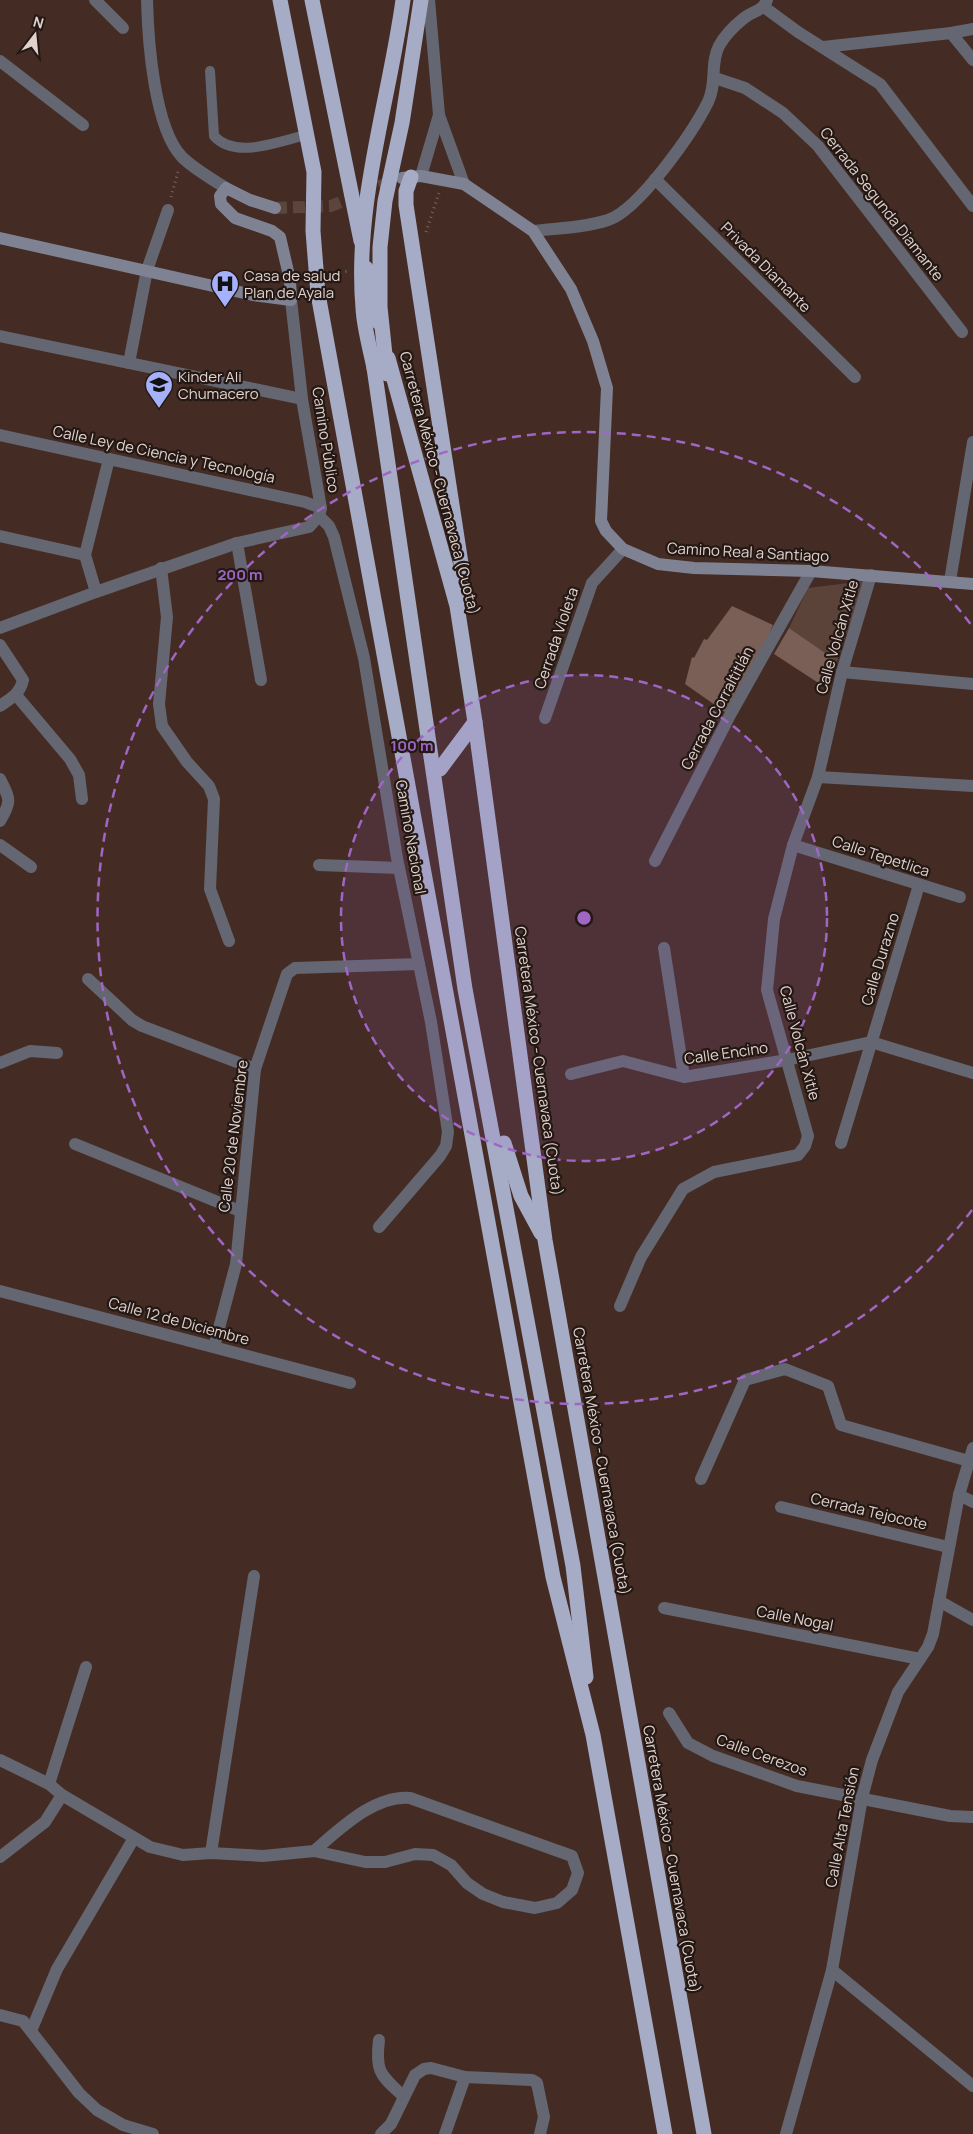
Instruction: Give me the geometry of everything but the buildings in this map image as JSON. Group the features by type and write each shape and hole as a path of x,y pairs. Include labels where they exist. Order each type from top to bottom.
{"highway":[{"path":"280,0 314,172 313,231 318,294 553,1577 593,1736"},
{"name":"Carretera México - Cuernavaca (Cuota)","path":"312,0 372,301 457,606 475,722 546,1240 704,2134"},
{"path":"403,0 384,109 373,159 363,247 363,309 399,525 465,988 573,1566 593,1736 665,2134"},
{"path":"421,0 402,123 385,201 380,247 380,307 413,576 469,976 504,1142 521,1196 546,1240"},
{"path":"411,177 406,191 408,222 462,570 457,606"},
{"path":"440,770 475,722"}],"street":[{"path":"95,0 123,28"},
{"path":"147,0 157,93 170,138 182,156 226,188 250,200 275,208"},
{"path":"429,0 439,115 464,184 411,177 439,115"},
{"path":"533,232 610,220 636,202 655,179 709,101 715,78 715,54 725,36 745,17 766,3 798,32 880,84 973,206"},
{"path":"822,47 973,29"},
{"path":"951,33 973,60"},
{"path":"0,61 83,125"},
{"name":"Cerrada Segunda Diamante","path":"715,78 745,88 784,113 818,146 962,332"},
{"name":"Privada Diamante","path":"655,179 855,377"},
{"name":"Camino Real a Santiago","path":"464,184 533,232 571,289 593,341 607,388 600,521 606,531 623,549 658,564 694,568 810,571 973,584"},
{"name":"Camino Público","path":"226,188 220,196 221,204 235,218 280,237 290,280 302,399 320,512"},
{"path":"128,363 147,270 168,210"},
{"path":"0,238 253,295 291,300"},
{"path":"0,336 302,399"},
{"name":"Calle Ley de Ciencia y Tecnología","path":"0,435 305,502 320,512"},
{"path":"950,581 973,442"},
{"path":"96,592 85,555 109,459"},
{"path":"0,628 161,568 237,543 308,527 320,512"},
{"name":"Camino Nacional","path":"320,512 334,537 364,658 399,868 431,1022 448,1132 446,1146 440,1156 379,1227"},
{"path":"0,536 85,555"},
{"path":"237,543 261,680"},
{"name":"Cerrada Violeta","path":"545,718 592,583 623,549"},
{"path":"161,568 167,617 159,704 162,726 187,762 209,786 214,799 210,889 228,941"},
{"name":"Cerrada Corraltitlán","path":"655,861 730,715 810,571"},
{"name":"Calle Volcán Xitle","path":"620,1306 641,1257 683,1189 714,1172 798,1155 805,1146 808,1136 767,990 774,919 793,844 818,777 842,672 871,575"},
{"path":"0,645 23,680 21,688 16,695 0,706"},
{"path":"842,672 973,684"},
{"path":"16,695 70,760 79,775 82,799"},
{"path":"818,777 973,786"},
{"path":"0,779 10,798 9,805 0,821"},
{"name":"Calle Tepetlica","path":"793,844 960,897"},
{"path":"0,846 31,867"},
{"path":"320,865 399,868"},
{"name":"Calle Durazno","path":"841,1143 919,885"},
{"path":"664,948 684,1077"},
{"name":"Calle 20 de Noviembre","path":"214,1347 236,1264 255,1069 287,974 295,968 419,964"},
{"path":"88,979 132,1020 155,1032 255,1069"},
{"name":"Calle Encino","path":"571,1074 624,1061 684,1077 787,1060 871,1042 973,1073"},
{"path":"0,1063 30,1051 57,1053"},
{"path":"75,1144 240,1211"},
{"name":"Calle 12 de Diciembre","path":"0,1291 350,1383"},
{"path":"700,1478 745,1380 786,1369 828,1386 841,1425 969,1462"},
{"name":"Calle Alta Tensión","path":"786,2134 832,1970 862,1798 885,1722 898,1692 933,1634 959,1494 973,1448"},
{"path":"959,1494 973,1502"},
{"name":"Cerrada Tejocote","path":"781,1507 948,1547"},
{"path":"211,1853 254,1576"},
{"path":"939,1601 973,1620"},
{"name":"Calle Nogal","path":"664,1608 920,1658"},
{"path":"49,1784 86,1667"},
{"name":"Calle Cerezos","path":"669,1713 688,1743 713,1756 797,1786 950,1816 973,1817"},
{"path":"0,1760 49,1784 62,1795 150,1847 183,1855 211,1853 263,1856 314,1851 365,1862 385,1862 415,1854 433,1855 451,1865 467,1883 483,1894 503,1902 535,1908 557,1903 572,1890 578,1873 572,1856 410,1798 396,1797 383,1801 341,1828 314,1851"},
{"path":"0,1857 45,1822 62,1795"},
{"path":"31,2031 56,1969 134,1838"},
{"path":"832,1970 973,2086"},
{"path":"0,2015 23,2021 79,2093 97,2110 123,2125 153,2134"},
{"path":"380,2040 376,2061 382,2074 404,2097"},
{"path":"380,2134 391,2124 415,2075 424,2069 431,2068 465,2077 532,2080 537,2083 544,2117 540,2134"},
{"path":"445,2134 465,2077"}],"lane":[{"path":"210,71 214,136 219,141 227,146 244,149 306,135"}],"path":[{"path":"168,210 182,156"}],"shaded area":[{"path":"865,581 837,661 789,628 808,588"}],"tunnel":[{"path":"275,208 331,206 395,180"}],"place":[{"name":"Casa de salud Plan de Ayala","path":"225,308"},
{"name":"Kinder Ali Chumacero","path":"159,409"}]}
